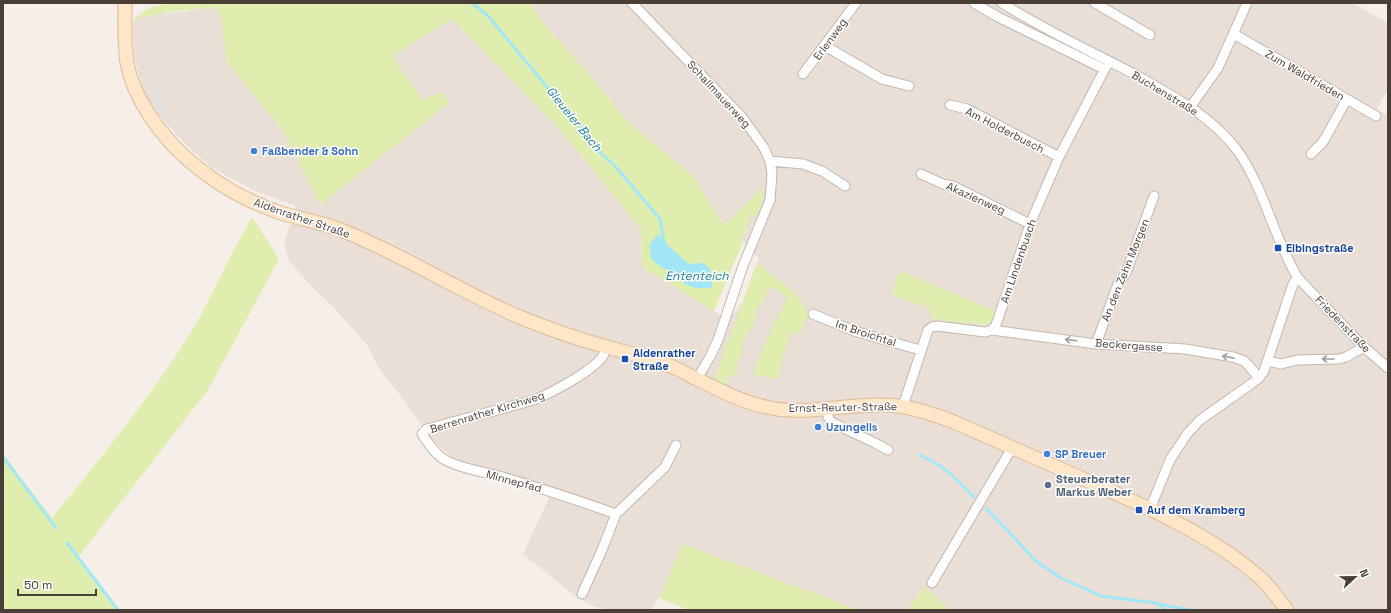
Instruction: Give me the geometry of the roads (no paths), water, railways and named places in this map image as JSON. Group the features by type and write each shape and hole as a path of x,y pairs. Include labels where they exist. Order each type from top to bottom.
{"street":[{"name":"Aldenrather Straße","path":"125,3 127,64 135,88 146,109 159,130 184,156 228,190 277,211 340,230 385,250 514,314 546,328 606,347"},
{"name":"Schallmauerweg","path":"632,3 742,117 764,148 770,161 772,173 770,200 742,266 718,340 697,379"},
{"name":"Erlenweg","path":"803,74 856,3"},
{"path":"974,3 998,17 1104,70"},
{"name":"Buchenstraße","path":"1002,3 1059,36 1109,60 1191,106 1222,132 1237,150 1255,179 1282,247 1298,278"},
{"path":"1095,3 1150,35"},
{"path":"1191,106 1218,68 1247,3"},
{"name":"Zum Waldfrieden","path":"1234,34 1376,116"},
{"path":"825,46 882,79 909,86"},
{"name":"Am Lindenbusch","path":"992,330 996,325 1030,224 1059,157 1109,60"},
{"path":"1312,154 1323,142 1347,99"},
{"name":"Am Holderbusch","path":"950,105 967,108 1059,157"},
{"path":"770,161 803,164 822,171 845,186"},
{"name":"Akazienweg","path":"921,174 943,184 953,186 1030,224"},
{"name":"An den Zehn Morgen","path":"1096,344 1118,284 1126,273 1154,196"},
{"path":"1150,508 1170,460 1187,434 1200,420 1259,378 1264,371 1293,284 1298,278"},
{"name":"Friedenstraße","path":"1298,278 1364,347 1388,368"},
{"name":"Im Broichtal","path":"813,314 854,331 920,350"},
{"path":"902,406 928,330 937,326 985,332 992,330"},
{"name":"Beckergasse","path":"992,330 1096,344 1185,349 1233,357 1244,361 1259,378"},
{"name":"Ernst-Reuter-Straße","path":"606,347 650,358 674,367 747,402 770,408 826,409 859,405 902,406 927,412 954,422 1150,508 1241,562 1258,576 1287,610"},
{"name":"Berrenrather Kirchweg","path":"422,434 427,429 534,400 546,395 592,367 603,356 606,347"},
{"path":"1268,361 1282,364 1297,360 1339,359 1346,357 1364,347"},
{"path":"826,409 831,422 888,450"},
{"name":"Minnepfad","path":"422,434 438,455 446,461 463,468 502,476 554,492 616,514"},
{"path":"582,594 616,514 664,467 676,445"},
{"path":"932,583 1012,448"}],"water":[{"name":"Ententeich","path":"658,234 664,242 689,264 704,263 711,271 712,288 695,288 684,284 683,277 662,268 651,259 649,245"}],"waterway":[{"name":"Gleueler Bach","path":"472,3 488,16 553,94 573,115 592,145 615,166 660,219 664,242"},
{"name":"Gleueler Bach","path":"920,455 939,465 952,475 974,497"},
{"path":"3,457 56,528"},
{"name":"Gleueler Bach","path":"986,508 1036,561 1061,578 1101,596 1156,603 1159,604 1164,610"},
{"path":"67,543 118,610"},
{"path":"1159,604 1191,610"}],"place":[{"name":"Faßbender & Sohn","path":"254,151"},
{"name":"Elbingstraße","path":"1278,248"},
{"name":"Aldenrather Straße","path":"625,359"},
{"name":"Uzungelis","path":"818,427"},
{"name":"SP Breuer","path":"1047,454"},
{"name":"Steuerberater Markus Weber","path":"1048,485"},
{"name":"Auf dem Kramberg","path":"1139,510"}]}
